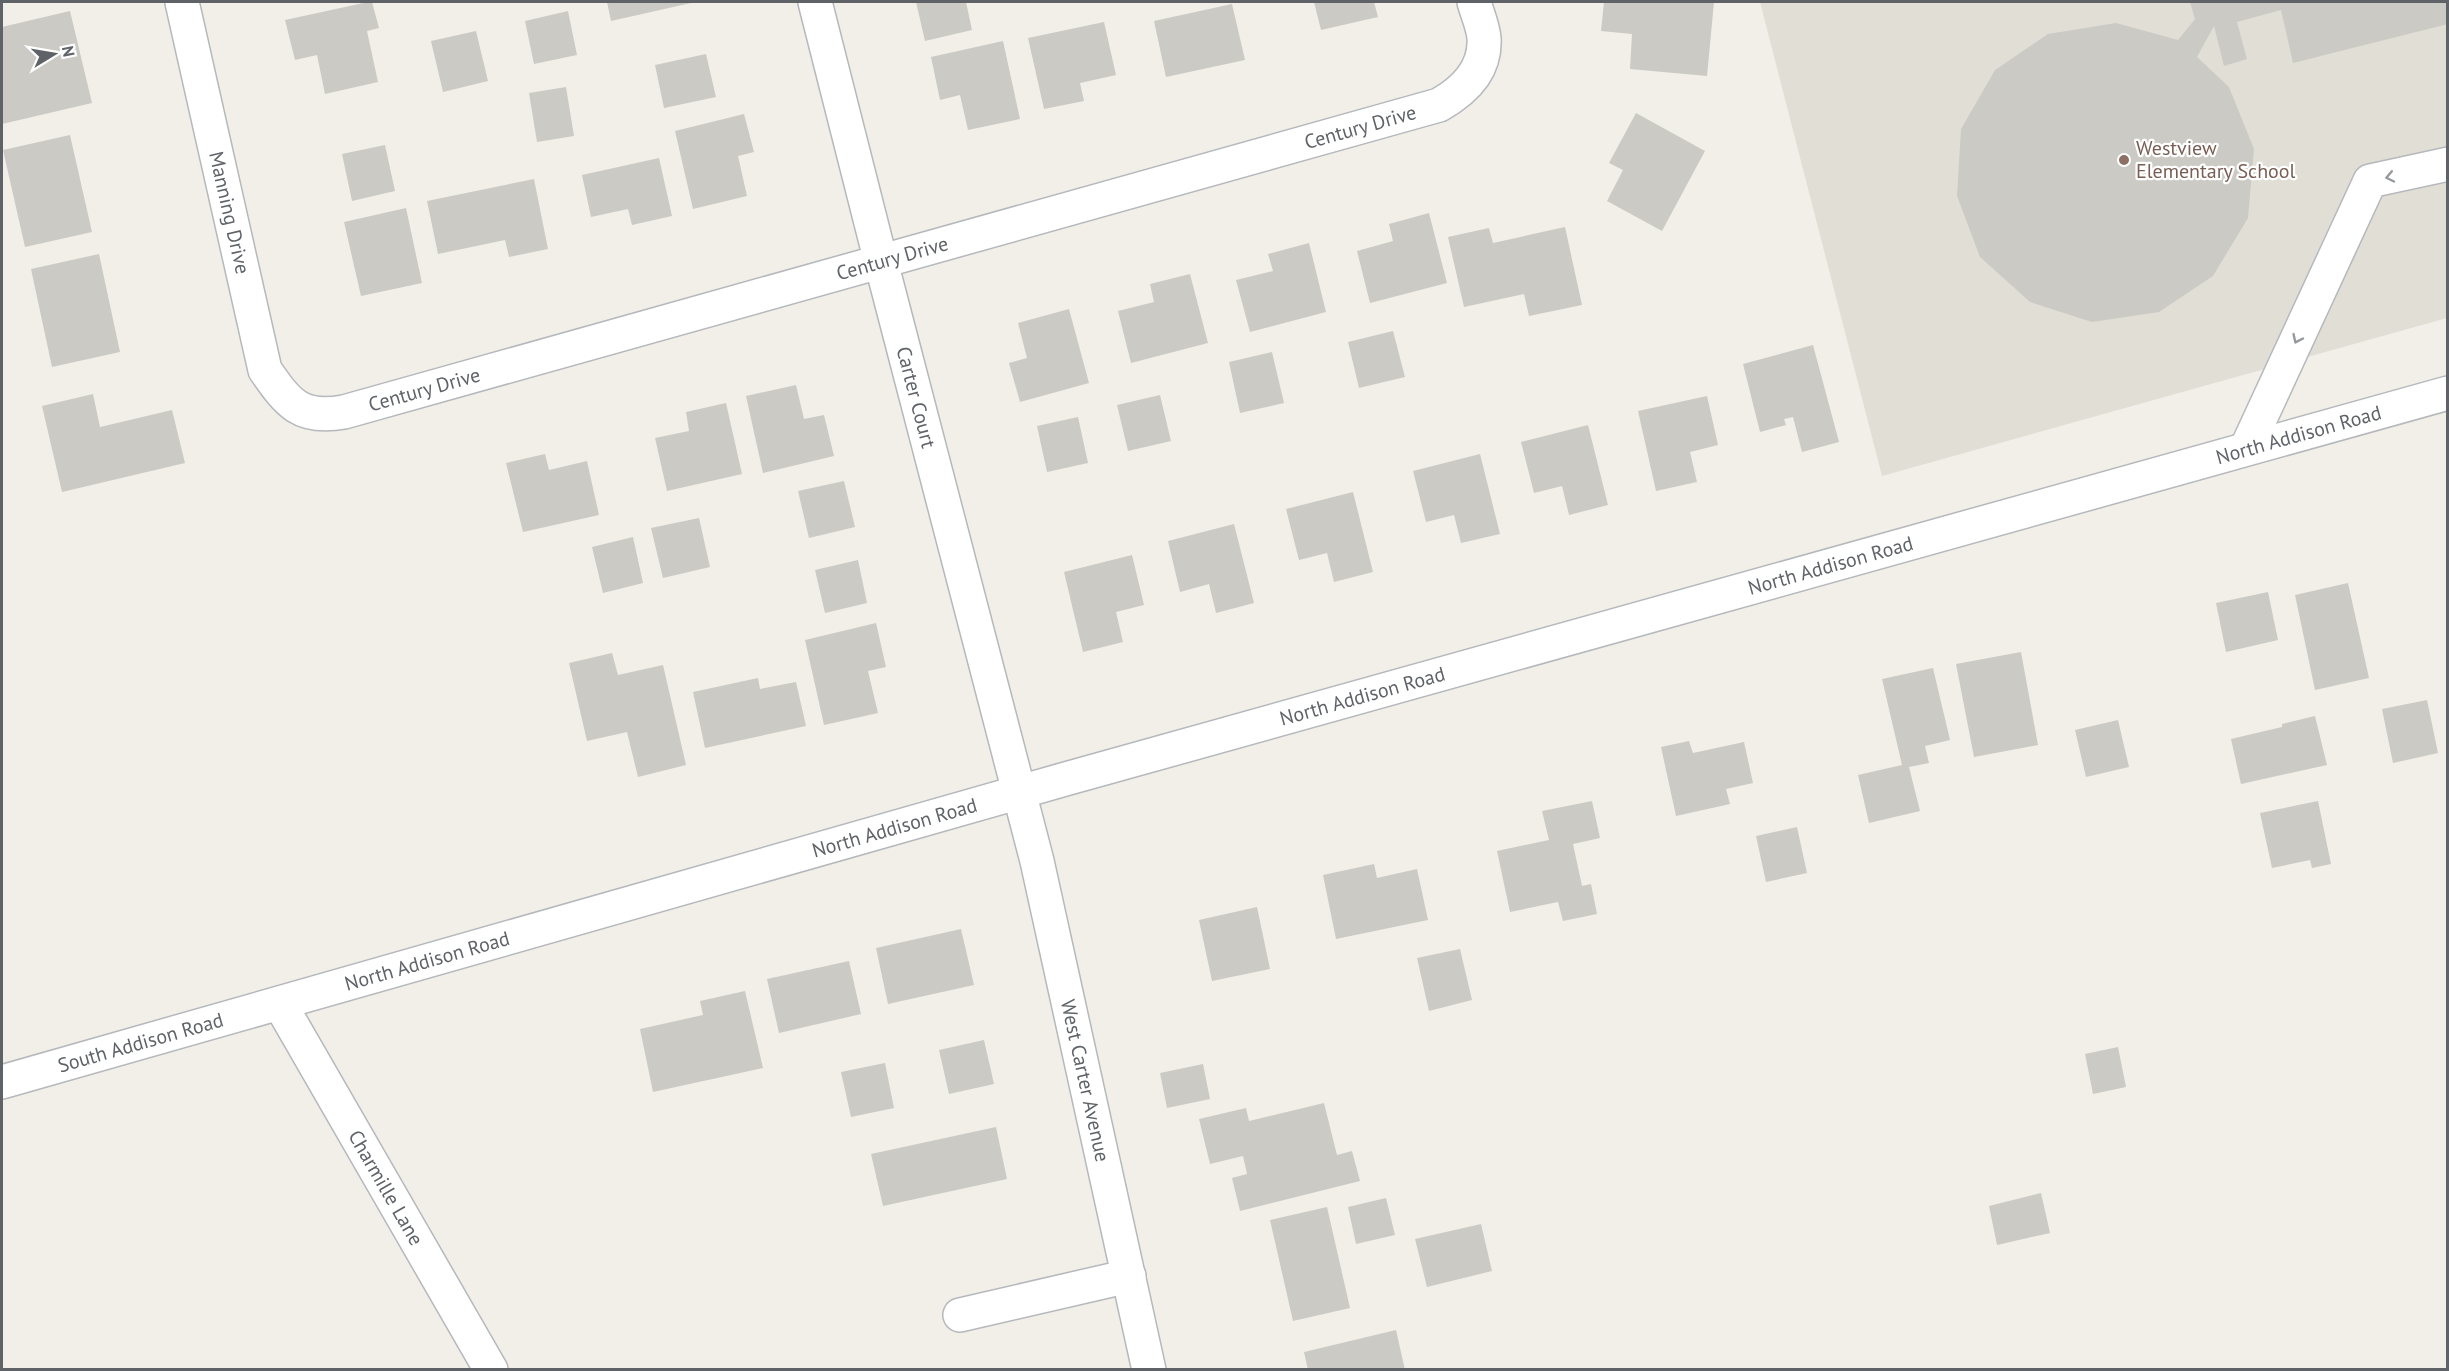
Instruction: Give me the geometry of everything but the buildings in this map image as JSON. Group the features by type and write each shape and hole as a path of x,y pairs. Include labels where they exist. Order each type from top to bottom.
{"street":[{"name":"Manning Drive","path":"182,2 265,370 279,392 302,411"},
{"name":"Carter Court","path":"815,2 1019,791"},
{"name":"Century Drive","path":"302,411 324,416 344,412 1439,105 1458,94 1473,78 1480,65 1484,38 1474,2"},
{"path":"2247,447 2370,181 2448,164"},
{"name":"North Addison Road","path":"280,1004 1019,791 2247,447 2448,393"},
{"name":"West Carter Avenue","path":"1019,791 1037,861 1149,1370"},
{"name":"South Addison Road","path":"2,1082 280,1004"},
{"name":"Charmille Lane","path":"280,1004 491,1370"},
{"path":"960,1315 1129,1276"}],"shaded area":[{"name":"Westview Elementary School","path":"1760,2 2447,2 2447,318 1882,476"}],"place":[{"name":"Westview Elementary School","path":"2124,160"}]}
